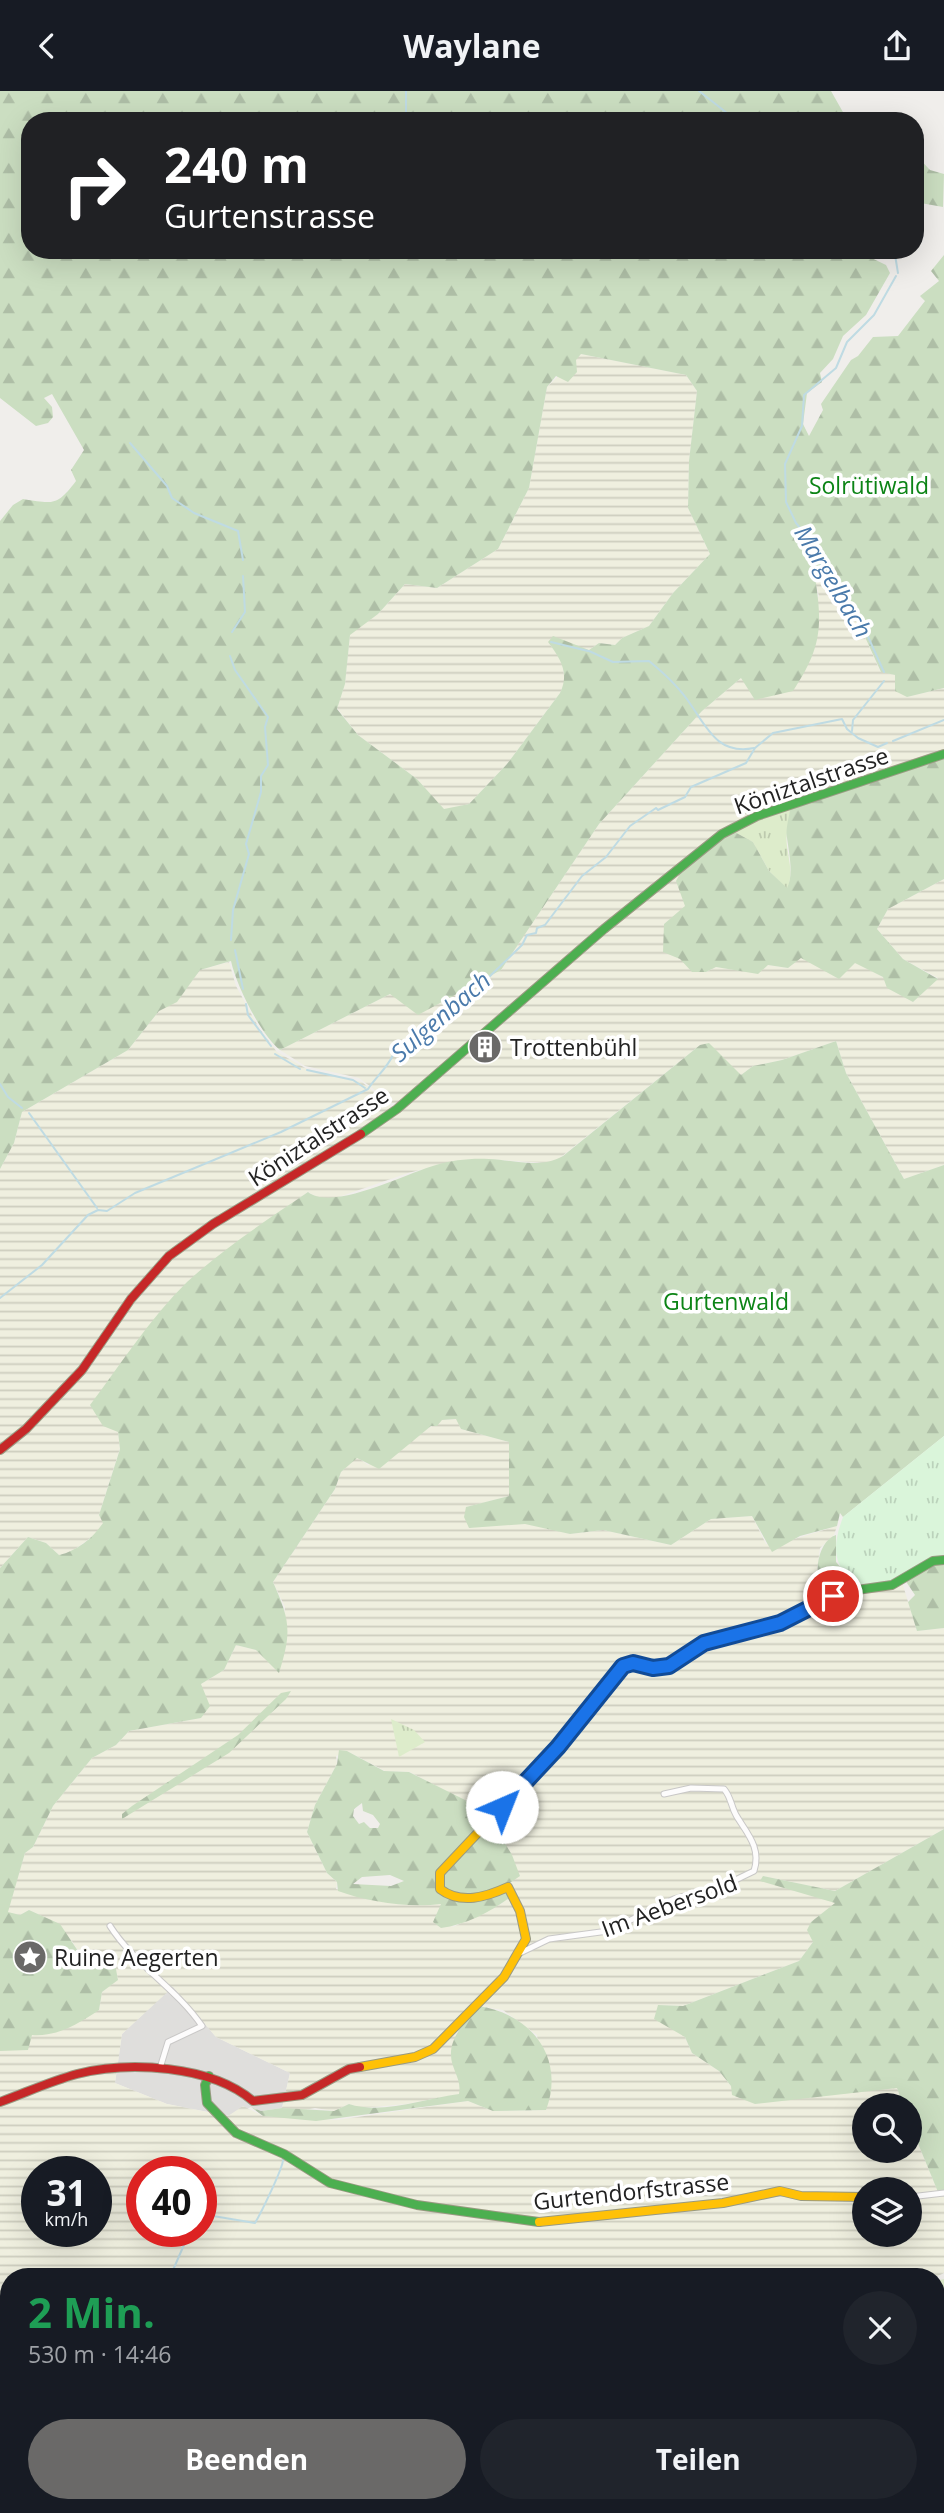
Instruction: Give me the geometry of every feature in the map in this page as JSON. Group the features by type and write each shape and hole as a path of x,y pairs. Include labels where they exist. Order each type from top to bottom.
{"street":[{"name":"Köniztalstrasse","path":"0,1449 26,1429 82,1370 131,1299 169,1255 213,1224 335,1152 397,1109 604,929 722,834 757,816 944,754"},
{"path":"0,2102 78,2074 160,2068 186,2069 209,2076 237,2087 250,2099 258,2101 302,2095 349,2070 421,2056 448,2036 498,1985 520,1953 526,1933 517,1903 508,1887 471,1898 453,1897 440,1889 440,1873 547,1760 620,1668 633,1663 653,1668 669,1666 704,1643 780,1623 843,1592 892,1585 933,1561 944,1560"},
{"name":"Im Aebersold","path":"520,1953 549,1939 608,1931 674,1899 725,1885 754,1871 756,1862 751,1836 736,1815 730,1796 724,1789 691,1788 664,1794"},
{"path":"110,1926 128,1952 177,1998 202,2027 169,2042 160,2068"},
{"name":"Gurtendorfstrasse","path":"209,2076 205,2085 207,2103 236,2133 284,2154 330,2183 417,2205 545,2223 723,2203 780,2191 801,2196 852,2197"},
{"path":"922,2196 944,2193"}],"shaded area":[{"path":"173,1986 216,2037 290,2073 282,2108 261,2111 251,2107 229,2116 167,2104 115,2083 122,2034"}],"green space":[{"name":"Solrütiwald","path":"0,91 831,91 843,112 21,112 21,259 874,259 886,265 890,273 866,315 843,336 833,359 820,373 822,382 807,393 803,424 809,436 823,410 821,404 851,360 858,356 873,337 898,336 925,301 920,296 939,281 931,271 944,255 944,688 907,697 895,691 895,675 881,672 859,624 830,580 824,575 815,577 819,610 818,637 809,663 793,691 755,700 741,678 702,711 599,824 501,970 418,1015 390,994 280,1050 250,1009 231,961 200,970 177,1002 159,1011 128,1050 22,1112 14,1143 0,1169 0,521 13,505 23,499 48,502 64,495 76,481 71,470 84,450 52,394 44,398 52,407 53,417 48,423 36,426 0,398","holes":["581,354 686,375 697,391 689,461 688,508 710,554 673,593 649,626 622,638 615,645 599,643 589,650 553,636 548,642 560,660 564,672 560,693 507,764 469,804 444,809 417,779 358,735 337,709 345,684 350,635 378,614 405,584 437,588 498,549 529,488 547,387 556,376 568,382 577,372 576,360"]},
{"path":"924,164 930,170 944,174 943,207 924,204"},
{"path":"581,354 686,375 697,391 689,461 688,508 710,554 673,593 649,626 622,638 615,645 599,643 589,650 548,642 562,660 565,683 560,693 507,764 469,804 444,810 417,779 358,735 337,708 345,684 350,634 378,614 405,584 437,588 498,549 529,488 547,387"},
{"path":"824,574 859,624 880,671 895,675 901,692 907,697 944,688 944,753 829,794 664,924 680,959 706,972 716,967 758,973 768,965 788,968 801,957 855,962 883,977 913,1002 938,978 903,959 877,929 888,909 944,879 944,1165 904,1179 846,1073 836,1041 782,1060 753,1066 741,1075 700,1045 556,1161 455,1161 408,1173 333,1199 319,1198 308,1192 223,1253 157,1316 104,1387 98,1397 118,1432 120,1448 99,1515 104,1523 97,1533 71,1552 59,1555 46,1543 28,1537 0,1568 0,1169 14,1143 22,1112 128,1050 159,1011 177,1001 200,970 229,962 236,986 259,1028 277,1052 307,1069 362,1082 390,1105 390,1111 400,1103 392,1103 359,1078 305,1066 280,1050 390,994 501,970 599,824 702,711 741,678 819,596 814,577"},
{"path":"944,753 944,879 888,909 877,929 903,959 938,979 913,1002 887,988 883,977 855,963 839,979 801,958 788,968 768,965 758,974 716,967 706,972 692,972 680,959 663,952 664,924 685,906 676,881 683,868 731,830 753,842 769,871 787,888 791,870 787,830 791,804"},
{"path":"791,804 787,839 790,875 787,889 769,871 753,842 731,830"},
{"name":"Gurtenwald","path":"836,1041 846,1073 904,1179 944,1165 944,1436 843,1517 840,1513 837,1526 800,1536 772,1552 752,1516 711,1519 671,1545 603,1530 570,1534 525,1524 469,1528 464,1517 466,1507 509,1496 509,1442 461,1429 456,1419 442,1420 437,1426 431,1426 379,1469 357,1458 341,1472 335,1489 273,1582 283,1606 287,1626 286,1647 279,1673 256,1650 236,1645 224,1670 201,1684 210,1706 201,1718 129,1731 116,1745 92,1758 53,1806 33,1847 25,1853 8,1912 20,1915 29,1910 60,1924 80,1954 115,1964 118,1980 102,1992 99,2010 83,2020 59,2032 32,2035 28,2050 0,2051 0,1568 28,1537 46,1543 59,1555 84,1543 103,1523 99,1515 120,1449 118,1432 103,1426 90,1405 161,1311 187,1282 216,1258 308,1192 319,1197 352,1194 436,1165 462,1160 537,1163 555,1160 700,1045 709,1043 741,1075 753,1066 782,1060"},
{"path":"457,1419 461,1429 509,1442 509,1496 467,1507 570,1534 603,1530 671,1545 711,1519 752,1516 766,1544 791,1540 837,1526 834,1535 820,1548 817,1570 822,1588 831,1595 873,1592 902,1582 917,1631 944,1628 944,1829 835,1891 763,1876 836,1903 811,1922 813,1942 799,1961 683,2006 658,2005 685,2037 692,2053 719,2071 731,2086 897,2088 899,2093 852,2093 852,2163 922,2163 922,2153 938,2192 944,2191 944,2268 0,2268 0,2051 29,2041 32,2034 99,2010 102,1992 118,1979 114,1964 80,1954 72,1941 50,1920 29,1910 20,1915 7,1913 25,1853 33,1847 53,1806 92,1758 116,1745 129,1731 201,1718 201,1684 224,1670 236,1645 256,1650 279,1672 285,1607 273,1582 335,1489 341,1472 357,1457 368,1465 442,1420","holes":["347,1751 385,1771 410,1772 474,1806 506,1844 507,1885 503,1903 453,1927 441,1904 391,1902 336,1889 337,1882 327,1873 307,1832 315,1805 337,1764 336,1756","173,1987 216,2037 290,2073 282,2108 334,2111 349,2104 361,2108 406,2104 460,2094 461,2085 451,2055 456,2041 478,2006 503,2010 537,2035 546,2110 493,2111 468,2101 337,2120 263,2116 243,2106 228,2116 167,2104 115,2083 122,2034"]},
{"path":"944,1436 944,1558 890,1585 851,1588 847,1583 850,1579 839,1564 836,1549 843,1517"},
{"path":"836,1535 836,1562 851,1579 845,1584 830,1574 826,1580 837,1590 832,1593 820,1582 818,1564 824,1546"},
{"path":"944,1562 944,1628 917,1631 908,1602 915,1595 905,1580 934,1564"},
{"path":"291,1691 286,1699 229,1753 122,1819 122,1814 132,1806 238,1735 281,1693"},
{"path":"391,1719 414,1730 425,1742 399,1757"},
{"path":"339,1750 347,1751 384,1771 409,1772 465,1800 497,1830 512,1855 520,1876 507,1885 513,1895 479,1916 441,1928 433,1922 441,1904 388,1903 338,1891 337,1882 327,1873 307,1832 315,1805 337,1764","holes":["362,1803 363,1811 373,1815 380,1824 378,1828 370,1828 364,1822 359,1824 353,1816 354,1809","390,1875 404,1881 391,1886 353,1884 362,1877"]},
{"path":"944,1829 944,2191 938,2192 922,2153 922,2093 899,2093 897,2088 755,2104 732,2095 731,2086 719,2071 692,2053 685,2037 654,2019 658,2005 683,2006 799,1961 813,1942 807,1930 811,1922 835,1903 760,1881 763,1876 835,1891"},
{"path":"478,2006 497,2010 513,2018 528,2028 539,2041 551,2072 551,2091 546,2110 493,2111 468,2101 316,2121 263,2116 251,2107 261,2111 282,2108 334,2111 349,2104 390,2107 459,2094 451,2048 460,2029"}],"waterway":[{"path":"406,91 406,112"},
{"name":"Margelbach","path":"699,91 726,112"},
{"name":"Margelbach","path":"896,259 898,273"},
{"name":"Margelbach","path":"884,672 860,619 822,570 817,549 796,523 786,502 785,464 802,426 804,395 836,368 847,342 874,315 896,276"},
{"path":"130,443 167,486 172,498 194,513 238,531 243,560"},
{"path":"232,632 245,612 243,576"},
{"path":"551,642 588,651"},
{"path":"589,651 613,662 649,661 682,693 716,739 732,748 754,748"},
{"path":"230,656 235,670 268,717 265,727 268,765 261,776 261,792 246,844 249,854 233,910 231,940"},
{"name":"Margelbach","path":"852,731 853,720 884,681"},
{"name":"Sulgenbach","path":"0,1298 42,1265 88,1215 98,1210 107,1211 135,1193 281,1132 368,1089 393,1055 407,1049 425,1030 422,1026 466,997 479,981 488,978 522,945 527,935 536,933 537,928 545,925 582,876 606,857 630,826 656,808 658,810 685,797 691,787 746,763 755,748 773,733 842,719 847,729 858,738 878,747 887,743"},
{"name":"Sulgenbach","path":"893,741 944,720"},
{"path":"235,950 243,989"},
{"path":"246,1004 248,1015 271,1046"},
{"path":"275,1054 300,1069"},
{"path":"307,1070 353,1080 365,1088"},
{"path":"0,1084 8,1097 22,1108"},
{"path":"29,1113 97,1208"},
{"path":"217,2217 255,2223 283,2159"},
{"path":"174,2268 183,2247"}],"traffic: fast":[{"path":"361,1134 397,1109 604,929 722,834 757,816 944,754"},
{"path":"706,1643 780,1623 843,1592 892,1585 933,1561 944,1560"},
{"path":"209,2076 205,2085 207,2103 236,2133 284,2154 330,2183 417,2205 539,2222"}],"traffic: slow":[{"path":"360,2067 415,2057 433,2049 504,1977 526,1939 520,1911 508,1887 474,1898 456,1897 440,1889 440,1873 519,1789"},
{"path":"539,2222 723,2203 780,2191 801,2196 852,2197"}],"traffic: jam":[{"path":"0,1450 26,1429 82,1370 131,1299 169,1256 213,1224 361,1134"},
{"path":"519,1789 547,1760 620,1668 665,1666 706,1643"},
{"path":"0,2102 77,2074 144,2067 193,2073 236,2089 253,2101 302,2095 349,2069 360,2067"}],"place":[{"name":"Trottenbühl","path":"485,1047"},
{"name":"Ruine Aegerten","path":"30,1957"}],"route":[{"path":"502,1807 547,1760 623,1666 633,1663 653,1668 669,1666 704,1643 780,1623 833,1596"}]}
